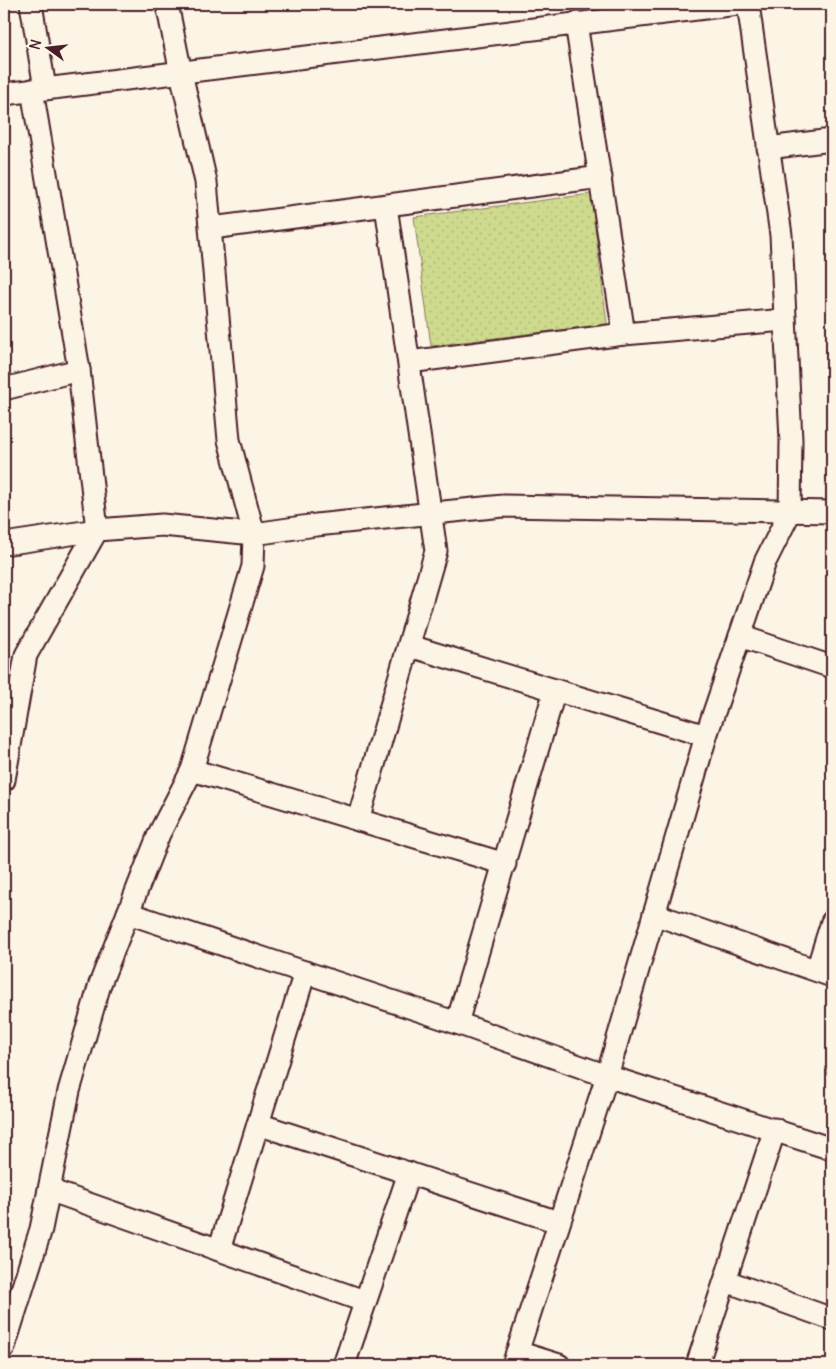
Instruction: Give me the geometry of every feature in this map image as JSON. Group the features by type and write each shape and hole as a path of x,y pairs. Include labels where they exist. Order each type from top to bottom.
{"street":[{"path":"4,780 26,655 97,530 79,370 38,89 31,4"},
{"path":"4,1347 41,1229 70,1091 97,993 159,834 192,770 253,566 254,534 230,440 212,228 206,182 180,73 167,4"},
{"path":"4,94 738,4"},
{"path":"559,1365 515,1359 607,1076 706,736 765,562 790,512 791,440 781,235 748,4"},
{"path":"576,23 624,334"},
{"path":"768,148 832,140"},
{"path":"212,228 601,177"},
{"path":"358,820 436,551 386,206"},
{"path":"409,362 624,334 785,320"},
{"path":"4,389 79,370"},
{"path":"4,544 97,530 162,525 254,534 503,506 832,512"},
{"path":"740,636 832,667"},
{"path":"410,646 706,736"},
{"path":"457,1023 555,690"},
{"path":"192,770 505,864"},
{"path":"128,913 457,1023 607,1076 774,1128 832,1149"},
{"path":"654,914 824,973 832,922"},
{"path":"219,1250 305,972"},
{"path":"258,1124 558,1222"},
{"path":"697,1365 726,1281 774,1128"},
{"path":"344,1365 364,1301 409,1173"},
{"path":"48,1190 364,1301"},
{"path":"726,1281 832,1319"}],"green space":[{"path":"591,194 607,324 431,346 414,217"}]}
